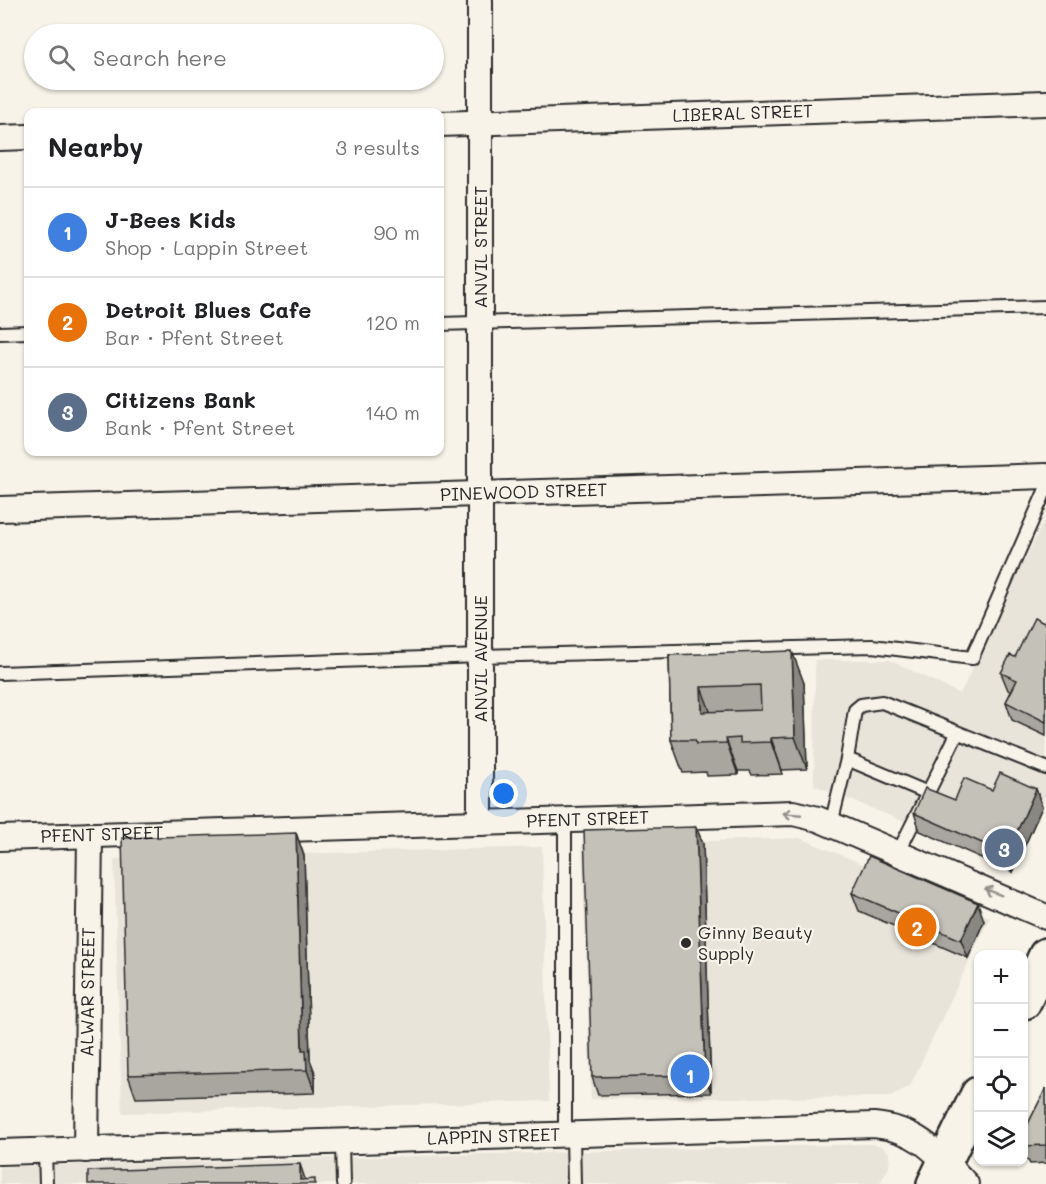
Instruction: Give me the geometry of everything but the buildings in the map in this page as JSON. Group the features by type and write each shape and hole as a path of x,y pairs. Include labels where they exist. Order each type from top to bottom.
{"main road":[{"path":"1028,992 1046,955"},
{"path":"948,1177 974,1105"}],"street":[{"name":"ANVIL STREET","path":"480,0 482,494"},
{"name":"LIBERAL STREET","path":"444,124 1046,103"},
{"path":"0,138 24,137"},
{"name":"PINEWOOD STREET","path":"0,509 1046,476"},
{"name":"ANVIL AVENUE","path":"480,823 482,494"},
{"name":"PFENT STREET","path":"0,838 793,813 831,824 1046,917"},
{"name":"ALWAR STREET","path":"86,1150 90,835"},
{"name":"LAPPIN STREET","path":"0,1152 874,1125 894,1127 910,1132 948,1177"}],"lane":[{"path":"444,324 1046,307"},
{"path":"0,333 24,332"},
{"path":"0,673 481,656 887,646 972,658 1046,489"},
{"path":"831,824 847,759 855,710 861,705 882,702 1046,768"},
{"path":"898,853 957,734"},
{"path":"847,759 928,793"},
{"path":"565,820 569,1136 574,1184"},
{"path":"342,1143 343,1184"},
{"path":"45,1151 46,1184"}],"shaded area":[{"path":"1046,516 1046,796 1011,865 814,785 815,660 890,660 960,694"},
{"path":"800,838 990,917 910,1086 890,1097 591,1099 582,845"},
{"path":"542,847 549,1101 122,1113 114,859"},
{"path":"871,1144 882,1146 890,1155 889,1167 879,1184 0,1184 0,1167"}],"place":[{"name":"Citizens Bank","path":"1004,848"},
{"name":"Detroit Blues Cafe","path":"917,927"},
{"name":"Ginny Beauty Supply","path":"686,943"},
{"name":"J-Bees Kids","path":"690,1074"}]}
